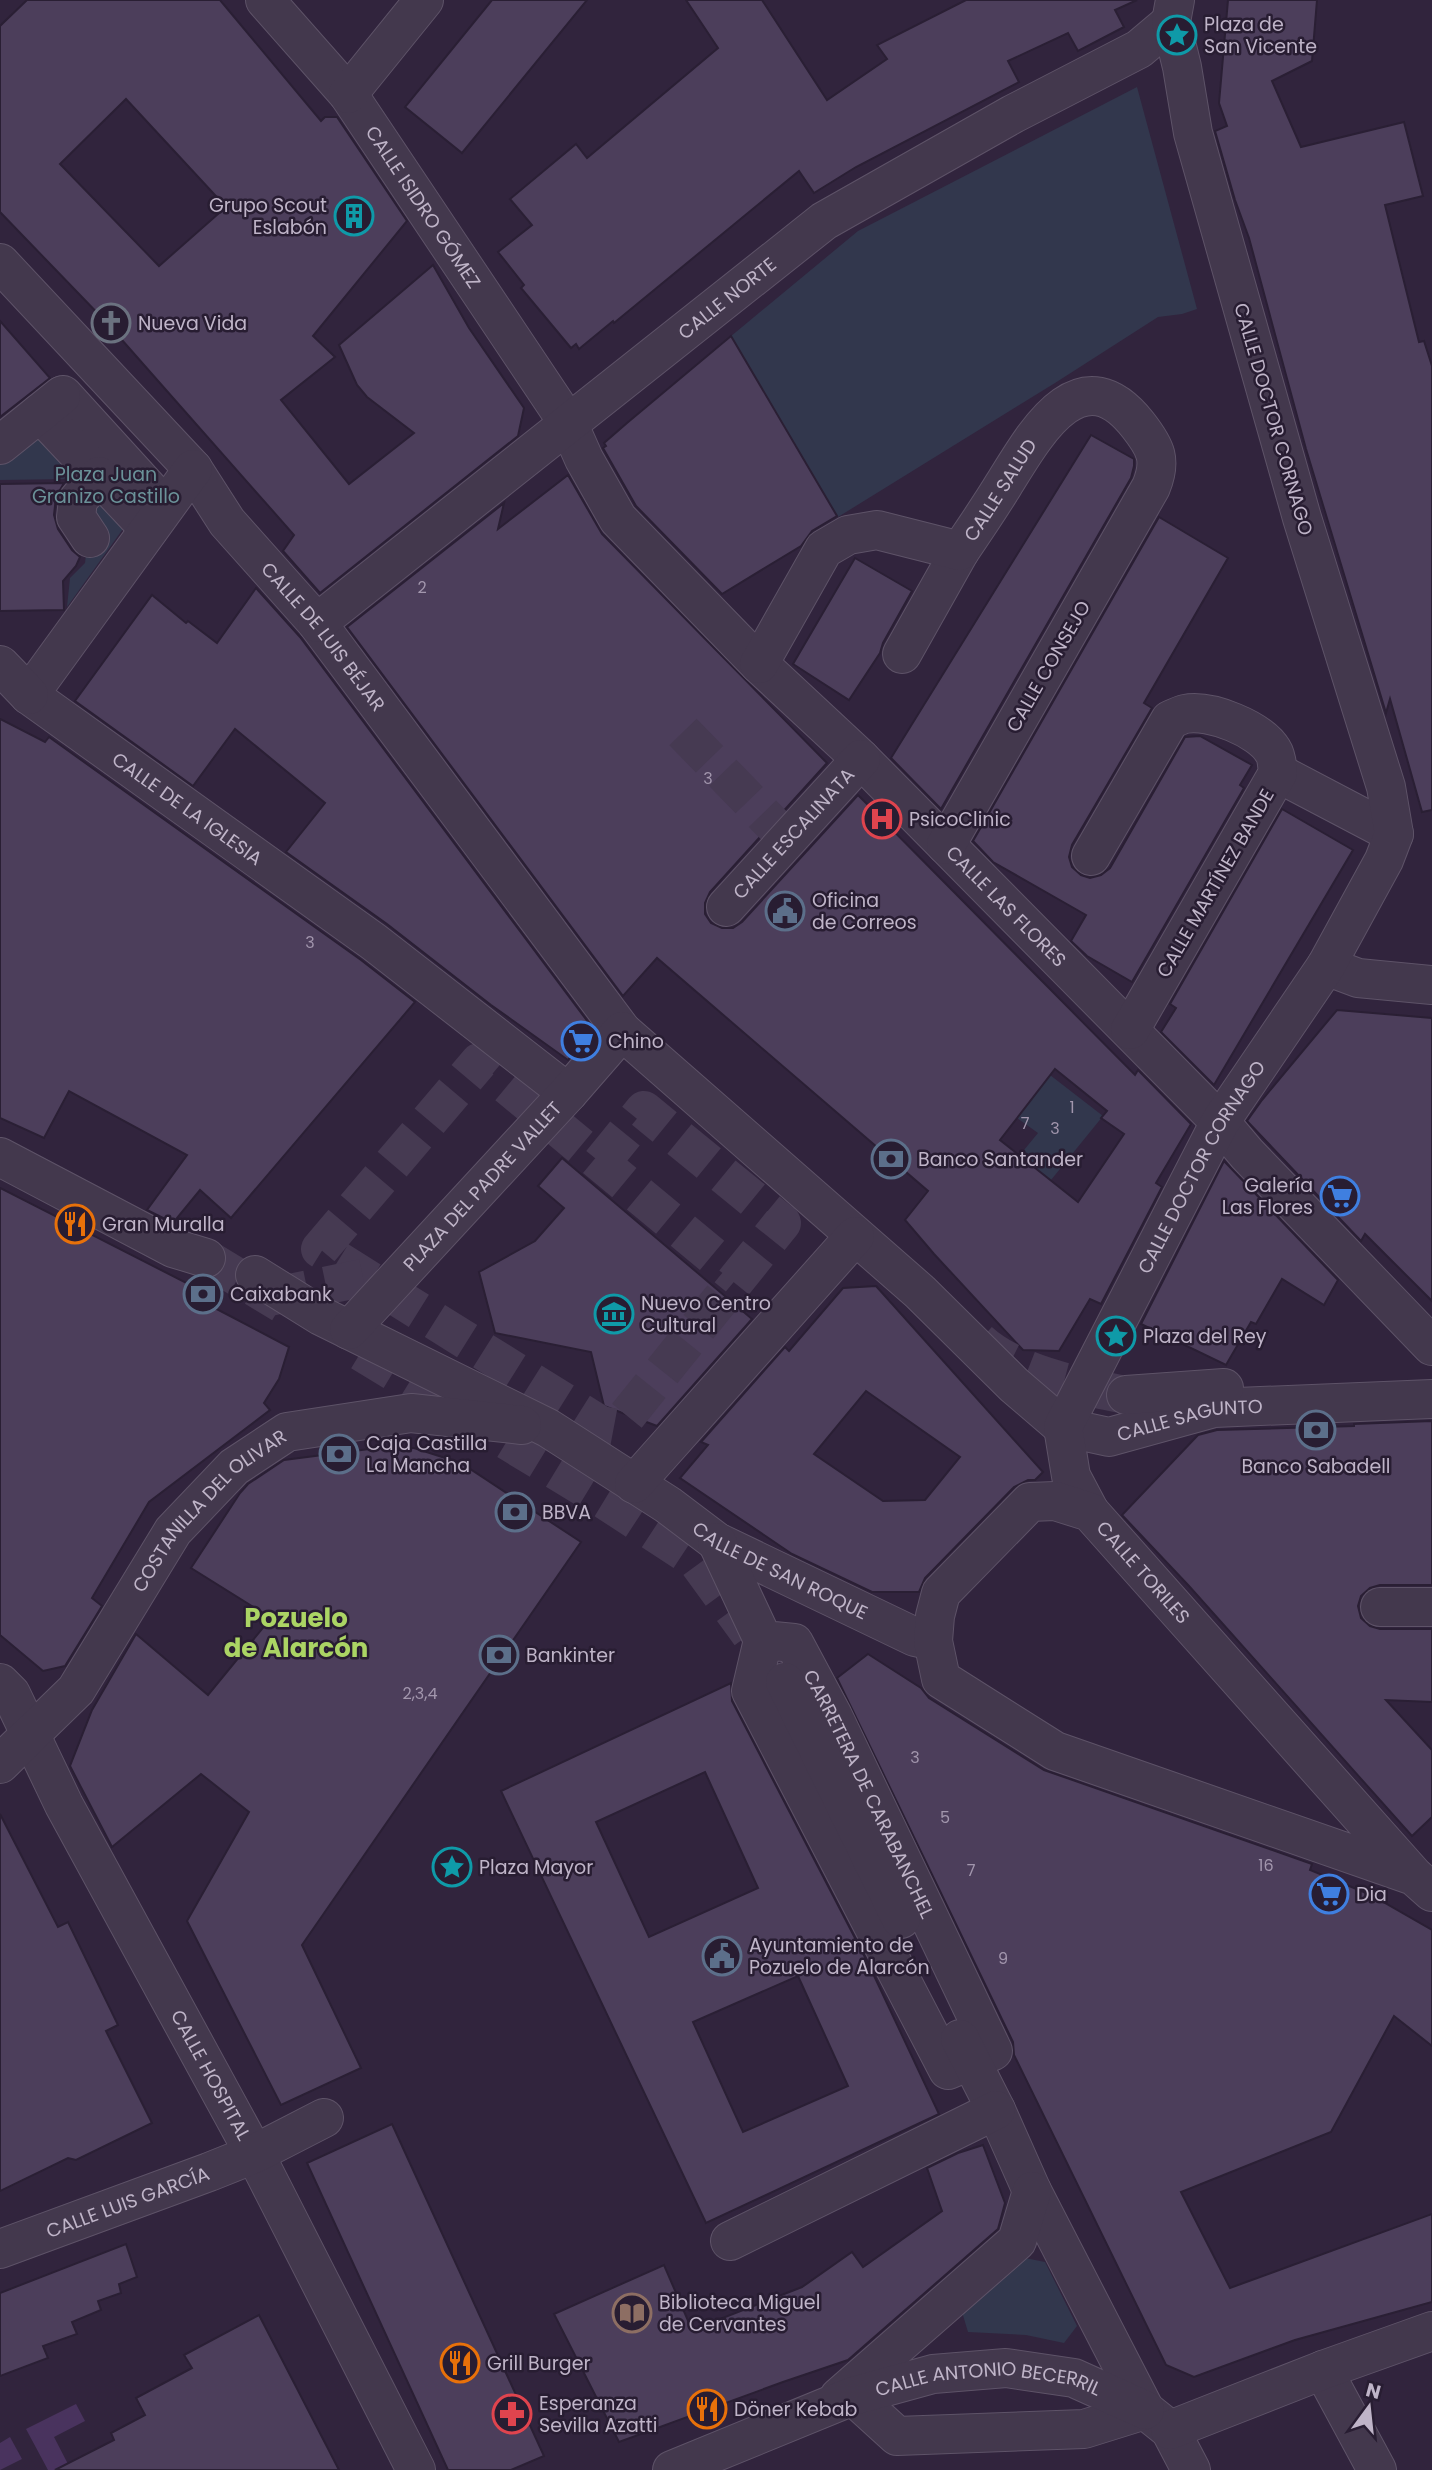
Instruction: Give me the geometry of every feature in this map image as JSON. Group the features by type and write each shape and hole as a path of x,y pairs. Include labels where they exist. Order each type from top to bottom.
{"street":[{"name":"CALLE ISIDRO GÓMEZ","path":"265,0 348,94 568,423"},
{"path":"348,94 424,0"},
{"name":"CALLE NORTE","path":"317,623 824,221 1013,114 1139,49 1168,7"},
{"name":"CALLE DOCTOR CORNAGO","path":"1063,1427 1220,1122 1326,966 1384,860 1394,834 1385,788 1302,517 1197,145 1168,7"},
{"name":"CALLE DE LUIS BÉJAR","path":"0,263 193,469 227,522 317,623 622,1031"},
{"path":"0,444 98,367"},
{"name":"CALLE SALUD","path":"759,664 824,549 848,535 877,530 960,551 1032,439 1057,409 1076,398 1097,396 1111,400 1137,424 1157,453 1158,471 1151,487"},
{"path":"51,404 99,475 157,518"},
{"path":"51,404 157,518"},
{"name":"CALLE LAS FLORES","path":"568,423 618,519 759,664 861,759 1130,1030 1432,1346"},
{"path":"29,695 193,469"},
{"path":"90,538 76,517 79,500 99,475"},
{"name":"CALLE CONSEJO","path":"946,845 1151,487"},
{"path":"902,654 960,551"},
{"name":"CALLE DE LA IGLESIA","path":"0,664 29,695 374,942 568,1093"},
{"name":"CALLE MARTÍNEZ BANDE","path":"1091,856 1170,720 1184,714 1206,714 1257,735 1274,752 1278,773 1130,1030"},
{"name":"CALLE ESCALINATA","path":"726,906 861,759"},
{"path":"1278,773 1394,834"},
{"path":"1326,966 1358,978 1432,985"},
{"path":"255,1275 321,1316 548,1429 634,1484 855,1236 622,1031"},
{"name":"PLAZA DEL PADRE VALLET","path":"349,1330 622,1031"},
{"path":"0,1157 173,1248 206,1258"},
{"name":"CALLE SAGUNTO","path":"855,1236 920,1292 1014,1385 1063,1427 1109,1437 1214,1408 1432,1399"},
{"name":"CALLE SAGUNTO","path":"1126,1395 1226,1388 1432,1381"},
{"name":"COSTANILLA DEL OLIVAR","path":"0,1763 76,1690 173,1531 234,1467 287,1432 411,1413 548,1429"},
{"path":"1063,1427 1071,1476 1090,1512"},
{"name":"CALLE DE SAN ROQUE","path":"634,1484 668,1504 717,1542 915,1637 933,1641"},
{"name":"CALLE TORILES","path":"1030,1502 1055,1502 1090,1512 1426,1873 1055,1751 941,1679 933,1641 935,1616 942,1593 1030,1502"},
{"path":"717,1542 763,1640 751,1691 948,2070 970,2061"},
{"path":"1380,1607 1432,1607"},
{"name":"CARRETERA DE CARABANCHEL","path":"763,1640 794,1643 833,1716 993,2051 970,2061"},
{"name":"CARRETERA DE CARABANCHEL","path":"785,1682 996,2110 1032,2192 1158,2420 1191,2470"},
{"name":"CALLE HOSPITAL","path":"0,1683 11,1694 71,1818 254,2154 416,2470"},
{"path":"730,2241 996,2110"},
{"name":"CALLE LUIS GARCÍA","path":"0,2249 254,2154 324,2118"},
{"name":"CALLE ANTONIO BECERRIL","path":"841,2401 1017,2241 1032,2192"},
{"path":"841,2401 897,2436 1084,2429 1158,2420 1323,2370 1432,2331"},
{"name":"CALLE ANTONIO BECERRIL","path":"672,2470 841,2401 933,2374 1006,2368 1074,2378 1158,2420"},
{"path":"1323,2370 1377,2470"}],"green space":[{"path":"1137,87 1197,309 1158,317 838,517 730,337 858,231"},
{"name":"Plaza Juan Granizo Castillo","path":"37,424 158,480 67,607 70,578 85,563 87,547 68,520 68,479 0,480 0,453"},
{"path":"1050,1075 1103,1116 1051,1180 1027,1162 1005,1189 1001,1178 1038,1133 1017,1118"},
{"path":"1025,2258 1045,2262 1077,2326 1064,2343 1026,2335 968,2332 962,2312"}],"shaded area":[{"path":"76,2404 85,2421 54,2437 69,2466 60,2470 48,2470 26,2429"},
{"path":"10,2437 22,2459 0,2470 0,2443"}],"building":[{"path":"27,0 220,0 321,121 325,117 337,117 407,221 313,336 335,357 281,400 349,484 414,433 367,397 357,385 339,345 433,265 469,328 524,408 518,436 320,593 283,551 294,535 107,323 0,212 0,26","holes":["126,99 226,207 159,266 60,164"]},
{"path":"492,0 587,0 462,153 405,107"},
{"path":"686,0 762,0 827,100 887,59 877,45 966,0 1137,0 1115,10 1124,27 1078,51 1068,33 1008,61 1019,82 856,167 814,193 799,171 614,323 613,321 579,349 576,344 571,348 521,288 524,285 498,252 532,225 510,199 576,144 587,158 718,48"},
{"path":"1228,0 1317,0 1312,61 1272,81 1301,147 1404,122 1423,196 1385,205 1419,342 1424,341 1432,366 1432,810 1422,812 1390,699 1386,713 1306,449 1249,238 1215,131 1227,126 1219,103"},
{"path":"0,321 50,378 0,417"},
{"path":"731,336 837,516 812,531 801,546 722,594 636,506 603,448 606,446 604,443"},
{"path":"1091,435 1134,459 1131,478 941,809 891,758"},
{"path":"568,475 602,534 827,763 710,892 705,903 705,914 711,923 722,928 733,928 742,922 858,795 1135,1075 1138,1070 1191,1124 1156,1183 1162,1187 1101,1304 1090,1299 1059,1351 1023,1350 905,1220 928,1191 657,958 623,996 347,627 504,503 498,529","holes":["1055,1069 1107,1111 1101,1118 1124,1134 1078,1202 1000,1140"]},
{"path":"64,483 56,497 54,515 58,529 80,557 63,581 64,610 0,611 0,484"},
{"path":"1159,517 1228,558 1144,703 1152,708 1072,845 1069,857 1072,867 1081,875 1090,878 1101,875 1110,868 1185,737 1200,736 1252,765 1240,785 1244,788 1132,982 1087,956 1071,941 1086,915 993,862 973,841"},
{"path":"855,558 912,591 880,653 849,700 793,664"},
{"path":"256,588 300,637 594,1030 568,1060 286,852 325,803 235,729 193,786 75,701 152,595 186,623 188,621 217,643"},
{"path":"0,719 45,742 49,737 361,960 415,1002 231,1218 200,1190 173,1223 147,1210 187,1155 69,1091 44,1138 0,1118"},
{"path":"1282,809 1353,850 1214,1085 1161,1032 1176,1008 1170,1004"},
{"path":"1337,1010 1432,1018 1432,1301 1365,1234 1361,1241 1247,1121"},
{"path":"562,1158 752,1319 657,1426 604,1406 591,1352 495,1333 479,1272 535,1241 564,1208 538,1186"},
{"path":"1224,1161 1338,1280 1324,1305 1282,1279 1256,1324 1251,1322 1226,1365 1141,1324"},
{"path":"0,1188 214,1297 209,1305 289,1347 279,1379 264,1403 270,1410 149,1502 92,1598 102,1606 65,1666 43,1671 0,1635"},
{"path":"876,1286 1043,1472 1035,1480 1028,1480 1014,1487 925,1578 919,1592 872,1592 792,1554 680,1478 708,1445 701,1442 785,1347 789,1351 843,1288","holes":["866,1391 960,1457 925,1500 883,1501 814,1454"]},
{"path":"1432,1421 1432,1585 1380,1585 1370,1588 1361,1596 1358,1606 1361,1618 1370,1626 1380,1629 1432,1629 1432,1702 1386,1700 1432,1750 1432,1817 1412,1836 1189,1586 1122,1515 1198,1435 1217,1430"},
{"path":"377,1448 414,1448 461,1463 581,1542 302,1945 361,2068 281,2105 187,1921 249,1812 201,1774 112,1847 70,1766 92,1710 136,1634 208,1695 271,1618 191,1568 248,1484 284,1460"},
{"path":"868,1654 921,1688 929,1698 1044,1770 1312,1864 1310,1870 1371,1895 1432,1930 1432,2046 1394,2016 1331,2132 1181,2192 1230,2288 1432,2214 1432,2302 1295,2340 1194,2377 1166,2365 1014,2055 1013,2042 837,1678"},
{"name":"Ayuntamiento de Pozuelo de Alarcón","path":"731,1683 732,1701 869,1965 939,2114 706,2223 501,1791","holes":["705,1772 758,1888 649,1937 596,1822","798,1976 848,2086 743,2132 693,2022"]},
{"path":"0,1814 58,1927 68,1922 118,2025 106,2031 152,2123 76,2160 68,2158 0,2191"},
{"path":"392,2124 544,2456 511,2470 448,2470 307,2163"},
{"path":"983,2145 1005,2203 998,2229 848,2360 619,2442 554,2314 664,2265 692,2330 802,2287 852,2252 863,2267 942,2211 927,2168"},
{"path":"126,2244 137,2277 119,2284 121,2293 98,2301 101,2310 72,2322 77,2334 43,2346 48,2358 0,2376 0,2293"},
{"path":"259,2315 339,2470 55,2470 114,2440 111,2433 145,2415 136,2398 192,2368 184,2355"}],"tunnel":[{"path":"683,732 787,839"},
{"path":"601,1163 644,1110 782,1223 617,1428 601,1425 320,1249 479,1062 738,1277"},
{"path":"206,1258 282,1304"},
{"path":"270,1297 367,1277"},
{"path":"979,1341 1011,1362 1048,1377 1126,1395"},
{"path":"361,1352 606,1501 696,1560 750,1634"}],"place":[{"name":"Plaza de San Vicente","path":"1177,35"},
{"name":"Grupo Scout Eslabón","path":"354,216"},
{"name":"Nueva Vida","path":"111,323"},
{"name":"PsicoClinic","path":"882,819"},
{"name":"Oficina de Correos","path":"785,911"},
{"name":"Chino","path":"581,1041"},
{"name":"Banco Santander","path":"891,1159"},
{"name":"Galería Las Flores","path":"1340,1196"},
{"name":"Gran Muralla","path":"75,1224"},
{"name":"Caixabank","path":"203,1294"},
{"name":"Nuevo Centro Cultural","path":"614,1314"},
{"name":"Plaza del Rey","path":"1116,1336"},
{"name":"Banco Sabadell","path":"1316,1430"},
{"name":"Caja Castilla La Mancha","path":"339,1454"},
{"name":"BBVA","path":"515,1512"},
{"name":"Bankinter","path":"499,1655"},
{"name":"Plaza Mayor","path":"452,1867"},
{"name":"Dia","path":"1329,1894"},
{"name":"Ayuntamiento de Pozuelo de Alarcón","path":"722,1956"},
{"name":"Biblioteca Miguel de Cervantes","path":"632,2313"},
{"name":"Grill Burger","path":"460,2363"},
{"name":"Döner Kebab","path":"707,2409"},
{"name":"Esperanza Sevilla Azatti","path":"512,2414"}],"district":[{"name":"Pozuelo de Alarcón","path":"296,1633"}]}
